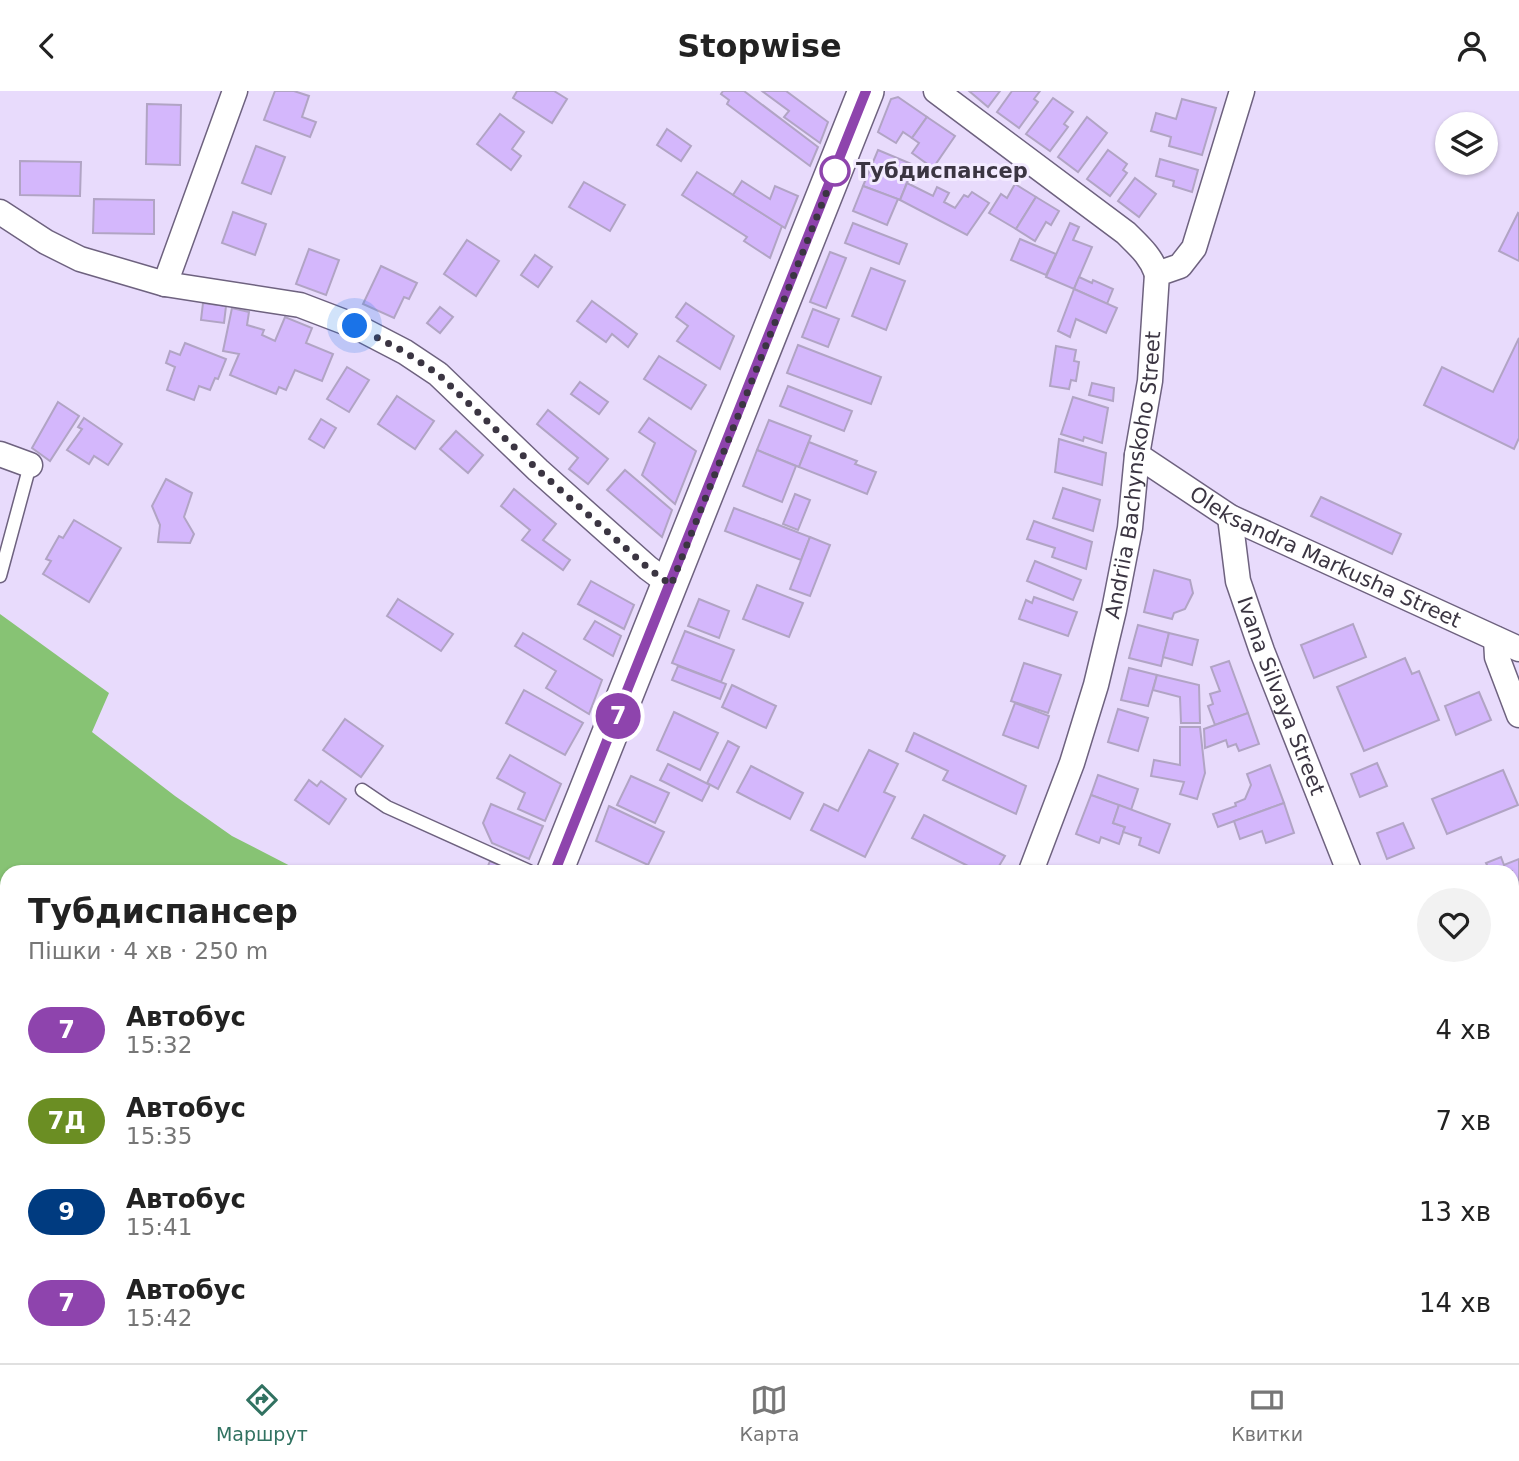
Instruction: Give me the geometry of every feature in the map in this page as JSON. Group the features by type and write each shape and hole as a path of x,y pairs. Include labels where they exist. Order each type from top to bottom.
{"street":[{"path":"165,284 235,91"},
{"path":"557,865 866,91"},
{"path":"936,91 1126,233 1146,253 1157,274 1180,266 1194,248 1242,91"},
{"path":"0,212 46,242 80,259 165,284 300,305 355,326 405,352 438,374 538,470 648,568 671,585"},
{"name":"Andriia Bachynskoho Street","path":"1033,865 1072,763 1096,685 1130,528 1137,455 1150,381 1157,274"},
{"path":"0,454 30,465"},
{"name":"Oleksandra Markusha Street","path":"1137,455 1230,517 1519,649"},
{"name":"Ivana Silvaya Street","path":"1230,517 1238,581 1262,651 1347,865"},
{"path":"1496,639 1497,657 1519,715"}],"lane":[{"path":"0,576 30,465"},
{"path":"362,790 387,807 516,865"}],"green space":[{"path":"0,614 109,693 92,732 232,836 288,865 0,865"}],"building":[{"path":"275,91 294,91 309,96 302,117 316,122 310,137 264,120"},
{"path":"517,91 554,91 567,99 552,123 513,98"},
{"path":"723,91 744,91 818,147 810,166 727,104 729,100 721,94"},
{"path":"762,91 786,91 828,122 820,143 784,117 789,111"},
{"path":"969,91 1000,91 988,107"},
{"path":"1012,91 1040,91 1034,99 1038,102 1019,128 997,112"},
{"path":"898,97 927,117 912,138 903,132 896,143 878,132 891,99"},
{"path":"1053,98 1073,112 1064,124 1068,127 1050,151 1026,134"},
{"path":"1182,99 1216,108 1202,155 1169,146 1171,137 1151,131 1156,113 1176,119"},
{"path":"147,104 181,105 180,165 146,164"},
{"path":"500,114 524,132 512,149 521,156 511,170 477,144"},
{"path":"927,117 955,136 933,168 912,153 919,143 912,138"},
{"path":"1087,117 1107,133 1078,172 1058,157"},
{"path":"667,129 691,146 681,161 657,145"},
{"path":"256,146 285,157 271,194 242,183"},
{"path":"878,150 914,165 900,200 863,186"},
{"path":"1108,150 1127,164 1123,170 1127,173 1110,196 1087,179"},
{"path":"1160,159 1198,170 1192,192 1173,186 1174,181 1156,176"},
{"path":"20,161 81,162 80,196 20,195"},
{"path":"697,172 782,226 770,258 744,241 747,237 682,195"},
{"path":"1135,178 1156,194 1139,217 1118,201"},
{"path":"742,181 770,199 775,186 798,196 785,228 733,195"},
{"path":"584,182 625,205 610,231 569,207"},
{"path":"907,183 933,196 937,187 949,193 944,202 955,208 964,195 968,197 972,192 989,203 967,235 900,200"},
{"path":"1015,184 1036,197 1016,229 989,213 1001,194 1007,198"},
{"path":"863,186 898,199 887,225 853,211"},
{"path":"1036,197 1059,211 1051,225 1046,222 1035,241 1016,229"},
{"path":"94,199 154,200 154,234 93,233"},
{"path":"233,212 266,224 255,255 222,243"},
{"path":"1519,214 1519,261 1499,251"},
{"path":"853,223 907,244 899,264 845,243"},
{"path":"1070,223 1079,227 1073,240 1092,247 1074,289 1046,277"},
{"path":"1020,239 1056,254 1046,275 1011,260"},
{"path":"467,240 499,261 476,296 444,274"},
{"path":"309,249 339,260 326,295 296,284"},
{"path":"830,252 846,258 826,308 810,302"},
{"path":"535,255 552,267 538,287 521,275"},
{"path":"381,266 417,283 409,299 404,297 394,318 363,304"},
{"path":"871,268 905,281 886,330 852,316"},
{"path":"1079,277 1113,289 1107,304 1074,289"},
{"path":"1074,289 1117,308 1106,333 1076,319 1070,337 1058,331"},
{"path":"592,301 637,334 628,347 612,334 606,342 577,321"},
{"path":"203,303 226,306 224,323 201,320"},
{"path":"686,303 734,336 720,369 677,341 688,326 676,317"},
{"path":"440,307 453,317 440,333 427,323"},
{"path":"232,308 249,312 247,325 264,330 262,335 275,341 285,317 312,328 306,343 333,354 322,381 295,370 286,390 279,387 276,394 230,375 239,354 223,351"},
{"path":"813,309 839,319 828,347 802,337"},
{"path":"1519,338 1519,438 1514,449 1424,405 1442,367 1493,392"},
{"path":"185,343 226,359 210,390 199,386 194,400 167,390 175,367 166,363 170,351 180,355"},
{"path":"798,345 881,377 871,404 787,373"},
{"path":"1056,346 1076,350 1074,361 1079,362 1076,381 1071,380 1069,389 1050,386"},
{"path":"659,356 706,385 691,409 644,379"},
{"path":"347,367 369,380 349,412 327,399"},
{"path":"580,382 608,402 599,414 571,394"},
{"path":"1092,383 1114,388 1113,401 1089,395"},
{"path":"788,386 852,411 844,431 780,406"},
{"path":"397,396 434,421 415,449 378,424"},
{"path":"1073,397 1108,408 1102,443 1084,437 1083,441 1061,434"},
{"path":"58,402 79,416 50,461 32,448"},
{"path":"548,410 608,459 588,484 569,469 578,458 537,424"},
{"path":"84,418 122,444 108,465 94,456 89,464 67,450 82,429 78,427"},
{"path":"649,418 696,451 675,504 642,475 655,443 639,432"},
{"path":"321,419 336,428 324,448 309,439"},
{"path":"769,420 811,436 799,467 757,450"},
{"path":"456,431 483,455 468,473 440,449"},
{"path":"1059,439 1106,453 1102,485 1055,472"},
{"path":"809,442 857,461 855,464 876,472 867,494 799,467"},
{"path":"757,450 796,466 782,502 743,486"},
{"path":"625,470 672,510 662,537 607,490"},
{"path":"166,479 192,493 184,517 194,534 190,543 158,542 160,525 152,506"},
{"path":"1063,488 1100,500 1093,531 1053,518"},
{"path":"514,489 556,524 543,540 570,560 563,570 522,540 530,530 501,506"},
{"path":"795,494 810,500 798,530 783,524"},
{"path":"1321,497 1401,534 1392,554 1311,516"},
{"path":"734,508 810,537 801,560 725,531"},
{"path":"74,520 121,548 89,602 43,574 51,561 46,559 59,536 63,538"},
{"path":"1034,521 1092,542 1086,569 1052,557 1055,548 1027,539"},
{"path":"810,537 830,545 810,596 790,589"},
{"path":"1035,561 1081,580 1073,600 1027,581"},
{"path":"1154,570 1190,580 1193,593 1185,609 1174,613 1172,619 1144,612"},
{"path":"591,581 634,605 624,629 578,604"},
{"path":"757,585 803,603 789,637 743,619"},
{"path":"1034,597 1077,612 1068,636 1019,619 1026,600 1032,603"},
{"path":"398,599 453,634 441,651 387,616"},
{"path":"699,599 729,611 719,638 688,626"},
{"path":"595,621 621,636 613,656 584,639"},
{"path":"1353,624 1366,657 1314,678 1301,645"},
{"path":"1138,625 1169,633 1161,666 1129,658"},
{"path":"685,631 734,650 721,682 672,663"},
{"path":"523,633 602,680 589,714 546,688 556,671 515,646"},
{"path":"1169,633 1198,640 1192,665 1163,657"},
{"path":"1405,658 1412,674 1419,671 1439,720 1364,751 1337,687"},
{"path":"1229,661 1248,713 1215,725 1208,706 1213,704 1210,694 1220,691 1211,667"},
{"path":"1024,663 1061,675 1048,713 1011,701"},
{"path":"678,666 726,684 720,699 672,680"},
{"path":"1129,668 1157,675 1148,706 1121,700"},
{"path":"1157,675 1199,685 1200,723 1181,723 1180,697 1153,690"},
{"path":"732,685 776,706 766,728 722,707"},
{"path":"524,690 583,723 565,755 506,723"},
{"path":"1479,692 1491,720 1456,735 1445,706"},
{"path":"1015,703 1049,716 1038,748 1003,735"},
{"path":"1118,709 1148,718 1138,751 1108,742"},
{"path":"674,712 718,733 700,770 657,750"},
{"path":"1248,713 1259,744 1239,751 1236,744 1228,747 1226,740 1205,748 1204,729"},
{"path":"345,719 383,746 361,777 323,750"},
{"path":"1180,727 1200,727 1205,773 1197,799 1180,794 1184,782 1151,776 1154,760 1180,765"},
{"path":"914,733 1026,786 1016,814 943,780 948,771 906,751"},
{"path":"728,741 739,747 718,789 707,783"},
{"path":"869,750 898,764 884,792 895,797 865,857 811,830 824,804 838,811"},
{"path":"510,755 561,784 545,821 518,809 525,793 497,778"},
{"path":"1377,763 1387,786 1360,797 1351,774"},
{"path":"668,764 710,785 702,801 660,780"},
{"path":"1270,765 1284,803 1218,827 1213,814 1236,806 1235,803 1245,799 1251,785 1247,774"},
{"path":"751,766 803,793 790,819 737,792"},
{"path":"1503,770 1518,805 1447,834 1432,799"},
{"path":"1098,775 1138,789 1131,810 1091,795"},
{"path":"631,776 669,793 655,823 617,805"},
{"path":"309,780 317,786 321,781 346,799 329,824 295,800"},
{"path":"1091,795 1119,805 1113,823 1125,827 1119,844 1101,837 1099,843 1076,834"},
{"path":"1284,803 1294,833 1266,843 1262,831 1240,839 1234,821"},
{"path":"491,804 543,826 529,859 492,843 483,823"},
{"path":"1119,805 1170,824 1159,853 1139,845 1141,838 1123,832 1125,827 1113,823"},
{"path":"609,806 664,832 648,865 596,841"},
{"path":"924,815 1005,856 1000,865 966,865 912,838"},
{"path":"1403,823 1414,848 1387,859 1377,833"},
{"path":"1501,857 1504,865 1487,865 1486,863"},
{"path":"1519,859 1519,865 1504,865"}],"bus line":[{"name":"7","path":"557,865 866,91"}],"place":[{"name":"Тубдиспансер","path":"835,171"}],"route":[{"path":"355,326 405,352 438,374 538,470 648,568 671,585 835,171"}]}
